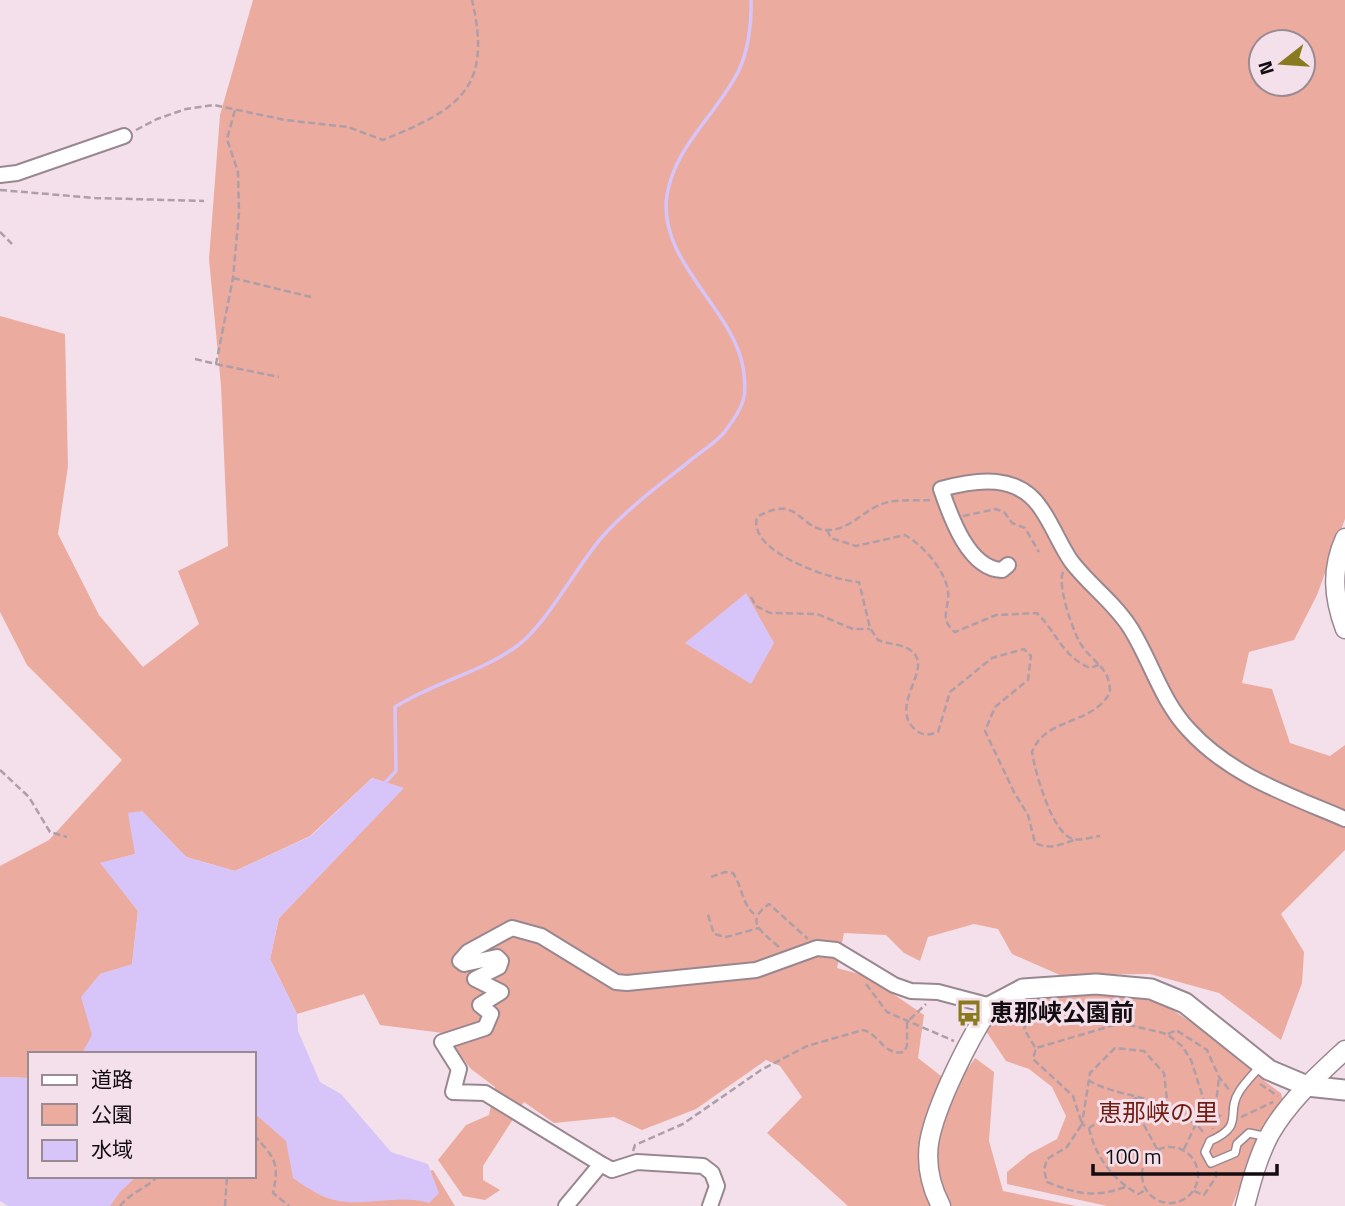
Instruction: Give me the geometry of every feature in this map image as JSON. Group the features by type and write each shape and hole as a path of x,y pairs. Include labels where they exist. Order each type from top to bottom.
{"main road":[{"path":"990,1006 1023,989 1096,984 1151,989 1185,1003 1256,1071 1307,1086 1345,1090"}],"street":[{"path":"0,175 17,173 124,136"},
{"path":"1008,565 1002,570 988,566 959,537 942,489 970,481 1009,483 1041,507 1074,564 1131,628 1166,701 1188,730 1218,758 1254,781 1345,819"},
{"path":"1345,538 1333,584 1345,629"},
{"path":"710,1206 717,1186 712,1173 703,1166 631,1162 612,1170 485,1093 453,1092 459,1069 442,1042 485,1028 491,1014 480,1005 501,992 475,979 499,967 500,961 497,957 464,964 460,961 468,953 512,928 541,936 616,982 756,970 817,948 836,950 894,985 911,991 933,992 990,1006 967,1047 929,1142 932,1185 941,1206"},
{"path":"1245,1206 1268,1137 1307,1086 1345,1050"},
{"path":"566,1206 601,1164"}],"lane":[{"path":"1256,1071 1237,1094 1234,1120 1226,1134 1213,1140 1205,1152 1211,1163 1216,1163 1235,1153 1237,1144 1249,1133 1268,1137"}],"path":[{"path":"124,136 156,118 186,109 214,105 332,127 348,127 383,140 429,121 457,100 472,81 478,65 476,18 472,0"},
{"path":"216,364 233,278 239,213 238,172 226,139 235,110"},
{"path":"0,190 95,198 204,201"},
{"path":"0,232 12,244"},
{"path":"233,278 311,297"},
{"path":"195,359 279,377"},
{"path":"945,499 891,501 842,527 827,530 816,528 792,509 781,508 758,517 755,527 758,535 770,546 819,575 859,582 870,628 878,640 894,642 914,653 915,683 908,697 906,715 914,729 923,734 937,732 950,692 992,658 1016,649 1024,649 1031,656 1028,680 996,707 985,731 1028,815 1035,842 1043,847 1055,846 1100,836"},
{"path":"952,521 971,512 996,509 1005,513 1012,523 1025,528 1039,552"},
{"path":"827,530 831,538 856,545 905,535 916,541 944,579 948,597 945,617 947,626 955,632 996,615 1037,613 1066,653 1077,662 1090,668 1101,664"},
{"path":"1074,564 1061,573 1060,581 1075,632 1083,647 1101,664 1110,685 1110,692 1103,704 1050,730 1035,744 1032,752 1052,815 1066,836 1074,840"},
{"path":"751,597 756,606 770,613 824,615 853,629 870,628"},
{"path":"0,770 29,797 50,832 67,837"},
{"path":"711,877 733,873 740,883 745,903 756,915 759,928 789,956"},
{"path":"756,915 769,904 817,948"},
{"path":"708,915 714,934 720,937 759,928"},
{"path":"855,960 878,1003 887,1013 967,1047"},
{"path":"631,1162 635,1145 683,1124 761,1070 807,1046 863,1030 870,1032 882,1046 896,1054 904,1052 907,1046 907,1022 933,992"},
{"path":"1121,1023 1115,1006 1051,1008 1028,1018 1024,1029 1036,1048 1033,1059 1073,1096 1082,1124 1088,1128 1093,1148 1125,1187 1138,1194 1146,1190"},
{"path":"1036,1048 1121,1023 1167,1034 1182,1046 1191,1060 1210,1116 1213,1140"},
{"path":"1167,1034 1175,1030 1207,1050 1219,1077 1229,1091 1237,1094"},
{"path":"1125,1187 1103,1195 1071,1192 1047,1182 1044,1171 1047,1159 1067,1147 1082,1124 1090,1073 1115,1048 1144,1051 1164,1073 1168,1108"},
{"path":"1256,1071 1278,1098"},
{"path":"1215,1113 1219,1077"},
{"path":"1088,1080 1102,1088 1152,1100 1196,1124 1213,1140"},
{"path":"1088,1128 1136,1098"},
{"path":"1136,1098 1144,1125 1157,1149"},
{"path":"1271,1110 1278,1098"},
{"path":"1215,1113 1234,1120 1278,1098"},
{"path":"1210,1116 1215,1113"},
{"path":"1184,1150 1196,1124"},
{"path":"256,1137 275,1159 278,1174 274,1193 289,1206"},
{"path":"1175,1146 1184,1150 1196,1163 1198,1172 1194,1190 1180,1202 1170,1203 1152,1197 1146,1190 1141,1172 1149,1154 1157,1149 1175,1146"},
{"path":"1194,1190 1204,1195 1216,1177 1216,1163"},
{"path":"120,1206 128,1195 148,1187 156,1178"},
{"path":"225,1206 227,1178"}],"green space":[{"path":"253,0 1345,0 1345,519 1317,595 1294,640 1249,652 1242,683 1272,689 1290,743 1330,756 1345,745 1345,850 1281,914 1304,952 1302,983 1281,1040 1219,993 1150,974 1060,975 1012,954 998,929 974,924 928,937 920,961 904,953 886,935 844,933 837,968 867,976 924,1015 918,1058 955,1087 975,1058 994,1072 989,1141 1003,1191 1076,1206 848,1206 767,1133 802,1097 780,1066 766,1060 696,1109 642,1130 614,1117 554,1123 524,1102 483,1166 483,1180 500,1190 485,1200 463,1196 438,1160 466,1125 489,1115 495,1087 471,1069 443,1033 380,1025 364,994 297,1014 270,959 279,918 403,788 372,778 310,836 235,871 186,857 142,811 135,854 101,863 138,911 132,965 100,974 92,1036 83,1052 28,1052 28,1078 0,1077 0,866 49,840 122,760 27,665 0,612 0,316 65,334 68,466 58,534 99,615 143,667 199,624 178,571 228,546 221,386 209,259 220,115"},
{"name":"恵那峡の里","path":"1107,994 1159,1003 1181,1015 1281,1093 1283,1101 1266,1121 1232,1206 1107,1206 1007,1184 1007,1172 1029,1154 1057,1139 1066,1116 1052,1087 1029,1069 1006,1061 984,1028 1018,1000"},
{"path":"256,1095 353,1189 433,1170 455,1206 87,1206 105,1178 256,1178"}],"water":[{"path":"746,593 774,643 751,684 685,643"},
{"path":"372,778 404,788 279,918 270,959 297,1014 298,1031 320,1082 341,1094 391,1152 428,1164 439,1193 429,1203 408,1200 333,1200 293,1178 286,1141 256,1115 256,1052 83,1052 92,1035 81,997 100,974 132,964 138,911 100,863 135,854 128,813 142,811 186,857 235,871 311,836"},
{"path":"0,1077 28,1078 28,1178 135,1178 110,1206 8,1206 0,1201"}],"waterway":[{"path":"384,784 396,771 395,707 488,663 517,646 550,610 602,537 642,499 718,439 741,407 745,393 744,377 736,345 673,241 667,219 667,195 678,161 738,72 749,37 751,0"}],"place":[{"name":"恵那峡公園前","path":"969,1013"}]}
